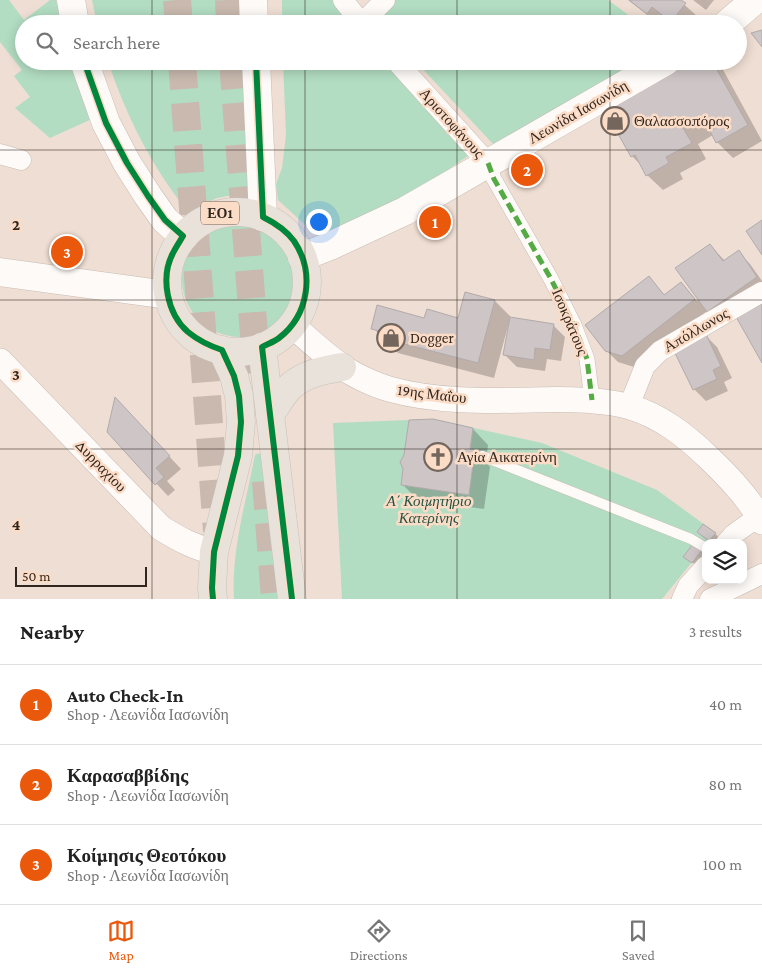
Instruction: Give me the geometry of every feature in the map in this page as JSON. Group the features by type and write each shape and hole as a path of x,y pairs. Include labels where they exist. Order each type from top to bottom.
{"main road":[{"path":"71,0 74,15"},
{"path":"253,0 254,15"},
{"path":"720,15 724,0"},
{"path":"738,15 755,0"},
{"path":"747,25 762,22"},
{"name":"ΕΟ1","path":"87,70 106,123 126,164 166,220 183,236"},
{"path":"256,70 264,217"},
{"name":"Λεωνίδα Ιασωνίδη","path":"302,257 405,211 650,70"},
{"name":"ΕΟ1","path":"242,212 264,217 280,226 293,240 302,257 307,274 306,292 301,310 292,325 278,338 262,348 236,352 222,350 203,343 187,331 174,315 168,295 167,274 172,254 183,236 200,222 220,213 242,212"},
{"path":"0,272 168,295"},
{"path":"262,348 292,599"},
{"path":"213,599 214,552 238,456 241,422 239,396 234,376 222,350"},
{"path":"270,414 291,386 306,376 318,371 342,367"}],"street":[{"path":"343,0 355,15"},
{"path":"370,15 385,0"},
{"name":"Αριστοφάνους","path":"404,70 488,163"},
{"path":"0,154 21,160"},
{"name":"Ισοκράτους","path":"488,163 494,179 551,279 574,325 587,360 592,400"},
{"name":"Απόλλωνος","path":"629,406 646,366 660,351 762,292"},
{"name":"19ης Μαΐου","path":"292,325 342,367 387,388 415,394 459,399 592,400"},
{"name":"Δυρραχίου","path":"0,361 161,528 180,540 198,548 214,552"},
{"path":"592,400 629,406 652,415 695,444 717,465 737,487 760,519 734,534 730,539"},
{"path":"682,599 688,586 702,570"},
{"path":"710,599 762,574"}],"lane":[{"path":"482,456 691,538 702,545"}],"green space":[{"path":"0,0 9,0 20,15 15,15 15,61 0,42"},
{"path":"50,0 56,0 60,15 30,15"},
{"path":"92,0 247,0 248,15 95,15"},
{"path":"282,0 336,0 350,15 282,15"},
{"path":"395,0 608,0 629,15 385,15 385,10"},
{"path":"22,70 77,70 94,118 50,138 15,108 30,97 14,76"},
{"path":"111,70 250,70 249,192 217,198 188,212 163,177 141,140"},
{"path":"283,70 399,70 472,153 426,185 337,230 323,234 312,231 278,200 276,184 282,168 286,135"},
{"path":"423,70 622,70 495,146"},
{"path":"240,221 262,225 281,238 294,257 298,279 294,301 281,320 262,333 240,337 218,333 199,320 186,301 182,279 186,257 199,238 218,225"},
{"name":"Α΄ Κοιμητήριο Κατερίνης","path":"433,419 542,443 657,490 716,533 711,539 702,539 702,550 662,599 342,599 333,423"},
{"path":"259,453 263,457 289,599 234,599 235,563 240,527 255,455"}],"building":[{"path":"629,0 681,0 686,3 677,15 662,15 652,7 647,14"},
{"path":"762,30 762,47 751,33"},
{"path":"668,70 717,70 748,125 716,143 710,131 714,129 706,115 683,128 692,143 666,157 669,163 646,176 635,155 631,157 602,105"},
{"path":"762,220 762,255 746,231"},
{"path":"710,244 723,261 739,250 757,277 707,312 675,268"},
{"path":"649,276 664,295 681,282 695,299 622,356 605,351 585,325"},
{"path":"465,292 495,300 478,363 381,338 383,332 371,329 377,305 424,318 427,309 458,318"},
{"path":"762,301 762,363 735,315"},
{"path":"510,317 554,324 550,350 535,348 534,360 503,355"},
{"path":"706,334 721,366 713,370 717,379 693,390 673,349"},
{"path":"115,397 170,456 156,468 164,477 155,485 107,432"},
{"name":"Αγία Αικατερίνη","path":"433,419 473,428 470,449 475,450 469,495 401,485 403,469 400,462 404,455 409,420"},
{"path":"703,524 716,533 711,539 706,539 697,532"},
{"path":"693,544 702,550 692,563 683,557"}],"tunnel":[{"path":"177,0 178,15"},
{"path":"229,0 230,15"},
{"path":"183,70 217,531"},
{"path":"234,70 257,373"},
{"path":"266,481 275,599"}],"marked path":[{"path":"488,163 494,179 551,279 574,325 587,359 592,400"}],"cycle path":[{"path":"87,70 106,123 127,163 165,220 183,236 173,253 167,273 168,295 175,315 192,335 222,350 234,376 239,396 241,422 238,456 214,552 213,599"},
{"path":"256,70 263,217 280,227 294,241 301,253 306,279 306,292 297,318 279,338 262,347 292,599"}],"place":[{"name":"Θαλασσοπόρος","path":"615,121"},
{"name":"Καρασαββίδης","path":"527,170"},
{"name":"Auto Check-In","path":"435,222"},
{"name":"Κοίμησις Θεοτόκου","path":"67,252"},
{"name":"Dogger","path":"391,338"},
{"name":"Αγία Αικατερίνη","path":"438,457"}]}
